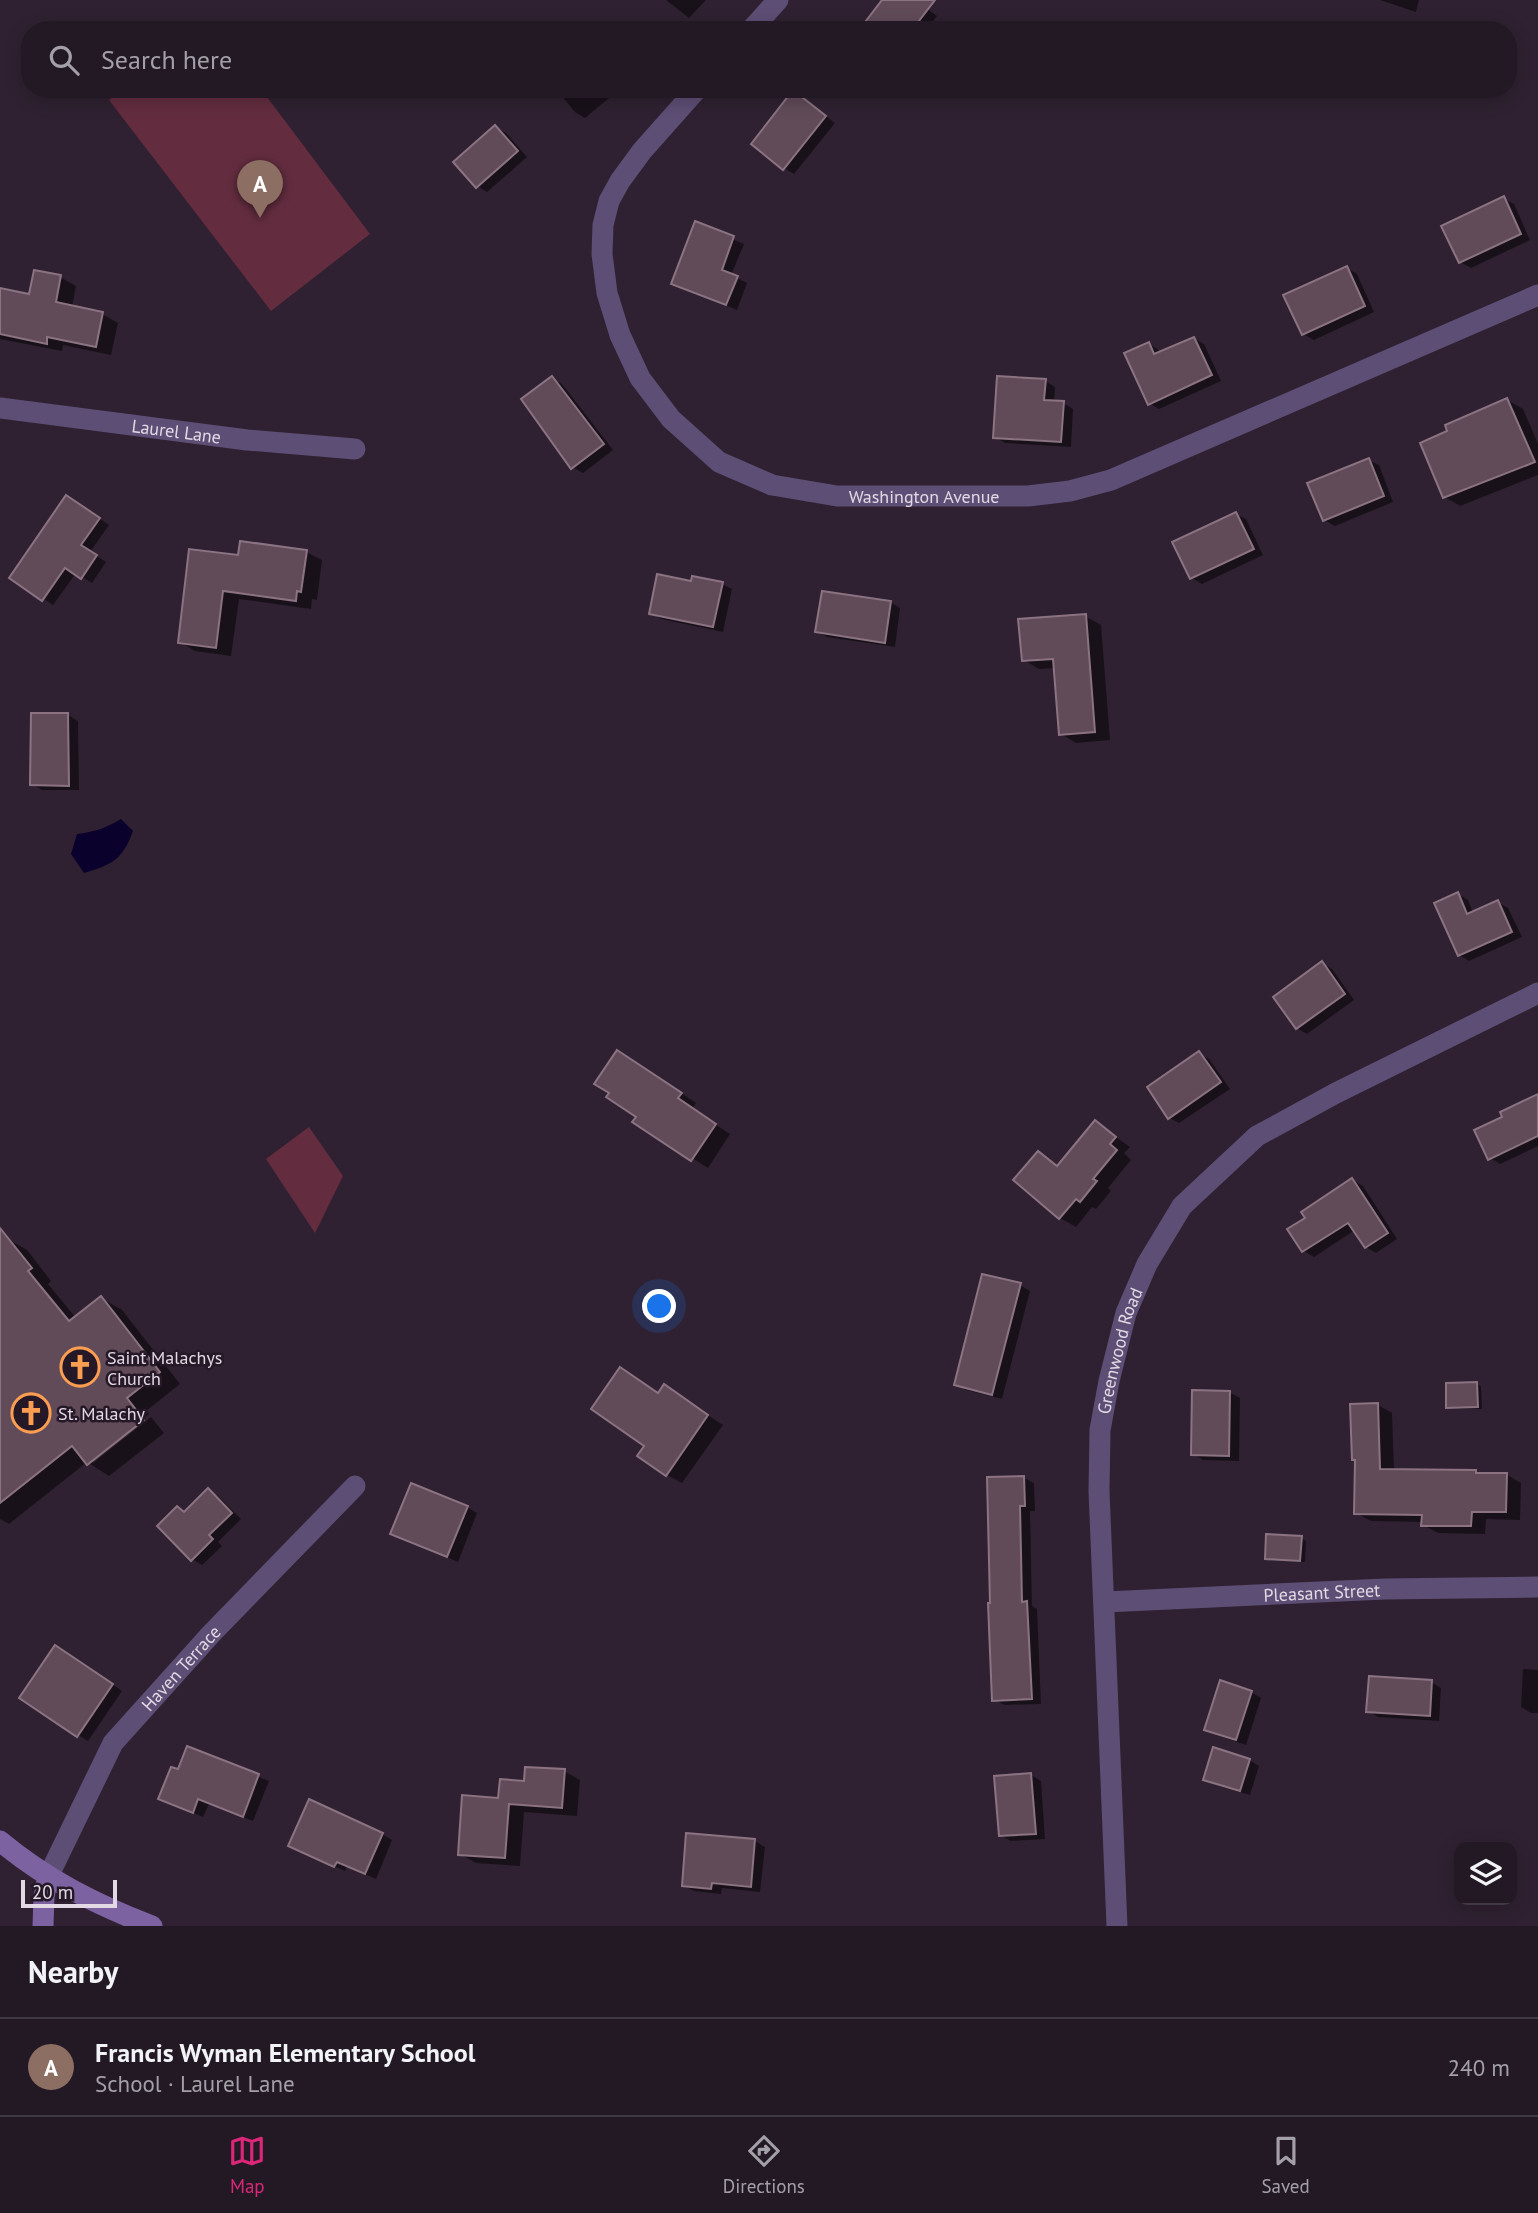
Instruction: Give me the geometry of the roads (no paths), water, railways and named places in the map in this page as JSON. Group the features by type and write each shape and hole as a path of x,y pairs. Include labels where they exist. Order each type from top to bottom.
{"main road":[{"path":"0,1841 48,1877 94,1902 152,1926"},
{"path":"43,1926 44,1895 48,1877"}],"street":[{"path":"759,21 778,0"},
{"name":"Washington Avenue","path":"689,98 642,151 609,201 602,238 607,293 620,335 640,378 671,419 719,462 772,485 837,496 1028,496 1070,491 1111,480 1538,295"},
{"name":"Laurel Lane","path":"0,408 247,440 355,449"},
{"name":"Greenwood Road","path":"1117,1926 1100,1430 1126,1313 1147,1264 1182,1206 1257,1136 1336,1093 1538,993"},
{"name":"Haven Terrace","path":"48,1877 113,1743 211,1634 355,1486"},
{"name":"Pleasant Street","path":"1105,1602 1385,1589 1538,1587"}],"place":[{"name":"Francis Wyman Elementary School","path":"260,218"},
{"name":"Saint Malachys Church","path":"80,1367"},
{"name":"St. Malachy","path":"31,1413"}]}
